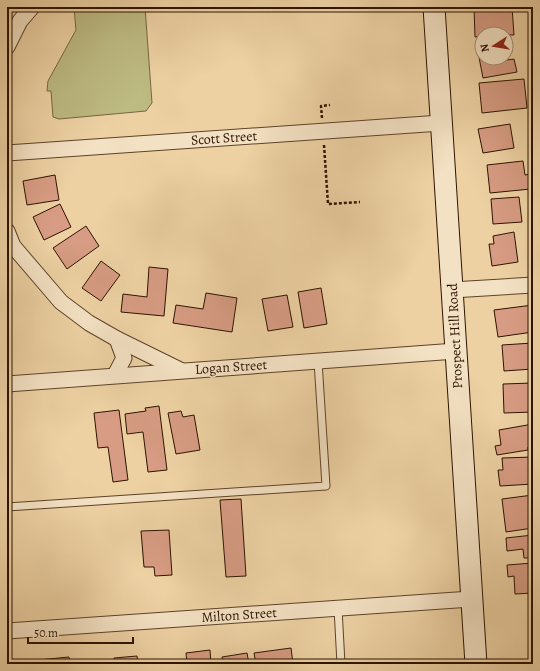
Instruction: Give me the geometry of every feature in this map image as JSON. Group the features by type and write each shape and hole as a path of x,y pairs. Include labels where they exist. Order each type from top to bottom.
{"street":[{"path":"7,47 20,21 32,7"},
{"name":"Prospect Hill Road","path":"434,7 476,664"},
{"name":"Scott Street","path":"7,153 441,123"},
{"path":"7,231 13,246 61,302 89,323 117,339 181,370"},
{"path":"452,290 533,285"},
{"path":"114,375 124,358 117,339"},
{"name":"Logan Street","path":"7,384 181,370 456,351"},
{"name":"Milton Street","path":"7,631 471,599"}],"lane":[{"path":"7,507 326,486 318,361"},
{"path":"338,608 341,664"}],"path":[{"path":"330,105 321,106 328,204 360,202"}],"shaded area":[{"path":"74,7 145,7 152,103 146,111 59,119 53,117 51,91 47,91 48,81 76,30"}],"building":[{"path":"474,7 512,7 513,26 475,26"},
{"path":"514,59 517,72 483,78 481,66 514,66"},
{"path":"524,79 527,108 482,113 479,83"},
{"path":"510,124 514,148 483,153 478,129"},
{"path":"523,161 525,175 530,174 531,189 490,193 487,165"},
{"path":"55,175 59,200 27,205 23,181"},
{"path":"519,197 522,222 493,224 491,199"},
{"path":"60,204 71,227 44,240 33,217"},
{"path":"86,226 99,246 67,269 53,248"},
{"path":"514,232 518,262 492,266 489,244 494,244 493,236"},
{"path":"101,261 120,275 101,301 82,288"},
{"path":"149,267 168,269 164,316 121,312 123,294 147,297"},
{"path":"321,288 327,324 304,328 298,292"},
{"path":"206,293 237,298 232,332 173,323 176,305 203,309"},
{"path":"287,295 293,327 268,331 262,299"},
{"path":"533,305 533,332 498,337 494,310"},
{"path":"533,343 533,369 504,371 502,345"},
{"path":"533,383 533,412 504,413 503,384"},
{"path":"159,406 167,470 148,472 143,432 127,434 125,414 146,411 145,408"},
{"path":"119,410 128,480 113,482 108,447 98,448 94,413"},
{"path":"181,411 183,417 194,415 200,450 176,454 168,413"},
{"path":"533,424 533,446 528,447 528,450 497,455 495,446 501,445 499,430"},
{"path":"533,457 533,484 500,486 498,470 503,470 502,458"},
{"path":"533,495 533,528 506,532 502,499"},
{"path":"241,499 246,576 226,577 220,500"},
{"path":"169,530 172,575 155,576 154,567 144,567 141,531"},
{"path":"533,535 533,558 524,558 523,549 507,551 506,538"},
{"path":"533,563 533,593 515,594 514,576 508,577 507,565"},
{"path":"291,648 293,664 256,664 254,653"},
{"path":"210,650 211,664 187,664 186,653"},
{"path":"247,653 249,664 223,664 222,657"},
{"path":"137,656 138,664 114,664 114,658"},
{"path":"69,657 70,664 28,664 28,661"}]}
